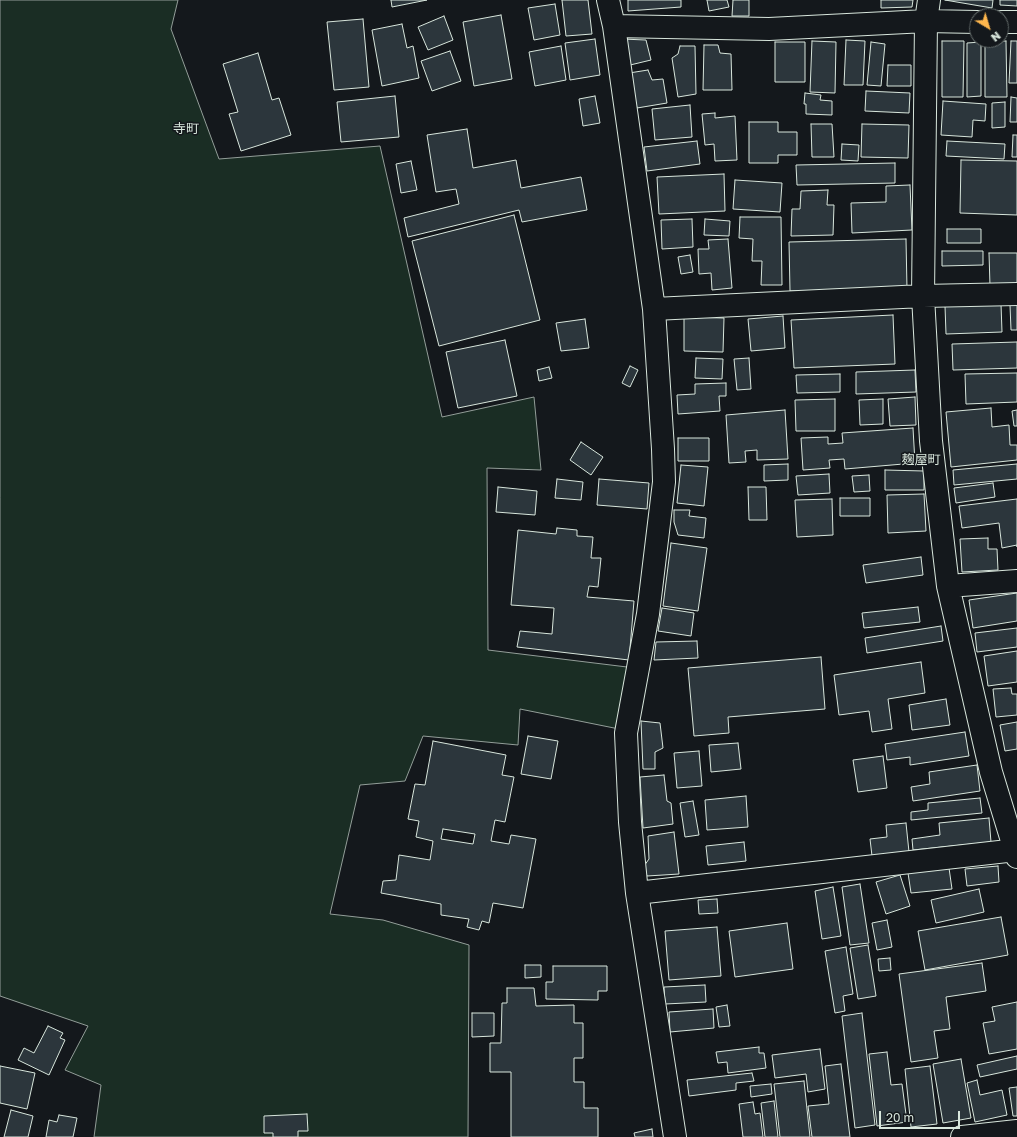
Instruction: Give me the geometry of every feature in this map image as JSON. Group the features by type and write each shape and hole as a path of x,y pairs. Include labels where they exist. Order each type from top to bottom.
{"street":[{"path":"608,0 614,26 654,308 664,482 648,614 626,733 630,822 637,893 675,1137"},
{"path":"637,893 1016,852 991,772 948,586 931,441 923,296 926,21 929,0"},
{"path":"614,26 769,29 926,21 969,22"},
{"path":"654,308 923,296 1017,294"},
{"path":"948,586 1017,581"},
{"path":"962,1137 1017,1130"}],"green space":[{"path":"0,0 178,0 171,29 219,159 380,146 442,417 534,397 541,470 487,468 488,650 627,667 619,729 520,709 518,745 423,736 405,781 360,785 330,914 383,920 469,945 468,1137 94,1137 101,1085 65,1070 88,1026 0,996"}],"building":[{"path":"391,0 427,0 392,7"},
{"path":"562,0 588,0 592,34 566,36"},
{"path":"628,0 681,0 681,7 628,11"},
{"path":"707,0 727,0 729,7 709,11"},
{"path":"733,0 749,0 749,16 732,16"},
{"path":"881,0 913,0 912,7 881,8"},
{"path":"945,0 993,0 992,8"},
{"path":"1000,0 1017,0 1017,6 1000,5"},
{"path":"555,4 560,35 534,40 528,8"},
{"path":"501,15 512,79 474,86 463,22"},
{"path":"444,16 453,40 428,50 418,27"},
{"path":"363,19 369,87 334,90 327,22"},
{"path":"402,24 407,48 413,46 419,78 382,86 372,30"},
{"path":"595,39 600,75 570,80 565,43"},
{"path":"621,39 646,40 651,60 626,66"},
{"path":"846,40 865,41 863,85 844,85"},
{"path":"812,41 836,42 835,93 810,92"},
{"path":"942,41 964,41 963,97 942,97"},
{"path":"1011,41 1017,41 1017,83 1009,83"},
{"path":"775,42 805,42 805,82 775,82"},
{"path":"871,42 885,44 881,86 867,85"},
{"path":"967,43 969,43 969,48 981,48 981,96 967,97"},
{"path":"704,45 718,45 720,53 731,54 732,90 703,90"},
{"path":"561,46 566,80 535,86 529,52"},
{"path":"680,46 695,46 696,94 678,97 672,58 678,54"},
{"path":"985,48 1006,48 1007,97 985,97"},
{"path":"450,51 461,81 432,91 421,61"},
{"path":"258,53 272,100 279,98 291,135 241,151 229,114 238,112 223,64"},
{"path":"888,65 911,65 911,86 887,86"},
{"path":"648,70 652,80 663,79 667,103 637,108 629,73"},
{"path":"866,91 910,93 909,113 865,111"},
{"path":"805,93 821,95 820,100 832,101 832,115 806,114 806,104 804,104"},
{"path":"395,96 399,137 341,142 337,102"},
{"path":"595,96 600,123 583,126 579,99"},
{"path":"1011,97 1017,98 1017,122 1010,122"},
{"path":"943,101 986,104 985,121 973,120 972,137 941,135"},
{"path":"1005,102 1005,127 992,128 992,103"},
{"path":"690,105 692,137 655,140 652,109"},
{"path":"715,113 715,118 735,116 737,160 715,161 714,144 705,145 702,114"},
{"path":"749,122 778,122 778,132 797,132 797,155 778,155 778,163 749,163"},
{"path":"811,124 832,124 834,157 812,157"},
{"path":"862,124 909,125 908,158 861,157"},
{"path":"467,129 473,168 516,160 521,188 581,177 587,210 522,222 519,210 408,237 404,218 459,204 456,189 436,192 427,135"},
{"path":"1013,135 1017,135 1017,157 1012,157"},
{"path":"697,141 700,164 647,171 644,147"},
{"path":"947,141 1005,144 1004,159 946,156"},
{"path":"842,144 859,145 858,161 841,160"},
{"path":"961,160 1017,161 1017,215 960,213"},
{"path":"411,161 417,190 401,193 396,164"},
{"path":"895,163 895,183 797,185 796,165"},
{"path":"724,174 725,211 659,214 657,177"},
{"path":"735,180 782,183 780,212 733,209"},
{"path":"910,185 912,230 852,233 851,203 886,202 886,186"},
{"path":"828,190 827,205 834,205 833,235 791,236 792,209 800,209 801,191"},
{"path":"514,215 540,320 439,346 412,241"},
{"path":"740,217 781,217 782,285 761,285 762,261 752,261 753,239 739,238"},
{"path":"692,219 693,247 662,249 661,220"},
{"path":"705,219 730,221 729,236 704,235"},
{"path":"947,229 981,229 981,243 947,243"},
{"path":"728,239 732,288 712,290 711,273 699,274 698,249 709,249 708,240"},
{"path":"906,239 907,289 790,291 789,242"},
{"path":"942,251 983,251 983,265 942,266"},
{"path":"989,253 1017,253 1017,285 990,286"},
{"path":"690,255 693,272 681,274 678,257"},
{"path":"1001,304 1002,332 946,334 945,306"},
{"path":"1010,305 1017,305 1017,330 1011,330"},
{"path":"893,315 895,364 794,368 791,320"},
{"path":"783,316 785,348 751,351 748,319"},
{"path":"684,317 724,318 723,352 684,351"},
{"path":"585,319 589,348 561,351 556,323"},
{"path":"505,340 517,396 458,408 446,352"},
{"path":"1017,342 1017,368 953,370 952,344"},
{"path":"696,358 723,359 722,379 695,378"},
{"path":"749,358 751,389 737,390 734,359"},
{"path":"630,366 638,370 630,387 622,383"},
{"path":"549,367 552,378 539,381 537,370"},
{"path":"915,370 916,392 856,394 856,372"},
{"path":"1017,373 1017,402 966,404 965,374"},
{"path":"840,374 840,392 797,393 796,375"},
{"path":"726,383 726,396 719,396 720,411 678,414 677,395 695,394 695,384"},
{"path":"915,397 916,425 890,426 888,399"},
{"path":"835,399 835,431 796,431 795,400"},
{"path":"883,399 883,424 860,425 859,400"},
{"path":"991,408 992,427 1009,425 1010,445 1017,445 1017,460 951,467 946,412"},
{"path":"785,410 788,459 757,460 757,450 745,451 746,462 729,463 726,415"},
{"path":"1017,410 1017,426 1014,426 1012,411"},
{"path":"913,428 915,463 845,469 844,459 829,460 830,468 803,470 801,438 828,437 828,444 843,443 842,433"},
{"path":"678,438 709,438 709,461 678,461"},
{"path":"581,442 603,457 591,475 570,460"},
{"path":"788,464 788,480 764,481 764,465"},
{"path":"1017,464 1017,479 954,485 953,470"},
{"path":"681,465 708,467 704,506 677,503"},
{"path":"885,470 924,471 924,490 885,490"},
{"path":"829,474 830,493 798,495 796,476"},
{"path":"869,475 870,491 854,492 852,476"},
{"path":"557,479 583,482 581,500 555,498"},
{"path":"599,479 649,483 647,509 597,505"},
{"path":"993,483 995,497 956,503 954,488"},
{"path":"498,487 537,491 535,515 496,512"},
{"path":"748,487 766,487 767,520 749,520"},
{"path":"924,494 926,531 888,533 887,495"},
{"path":"840,498 870,498 870,516 840,516"},
{"path":"832,499 833,535 797,537 795,500"},
{"path":"1017,499 1017,545 1002,548 999,523 962,528 959,506"},
{"path":"674,510 690,510 689,516 706,518 704,538 678,535 674,522"},
{"path":"557,528 577,530 577,536 593,537 591,558 601,558 598,587 589,586 587,597 634,601 629,660 517,647 520,631 552,634 554,608 511,605 518,530 556,534"},
{"path":"988,538 988,549 997,549 998,570 962,572 960,539"},
{"path":"671,543 707,548 698,611 663,606"},
{"path":"921,557 923,575 866,583 863,565"},
{"path":"1017,593 1017,621 973,628 969,600"},
{"path":"918,607 920,622 864,628 862,613"},
{"path":"662,608 694,613 691,636 658,631"},
{"path":"941,626 943,641 867,653 865,638"},
{"path":"1017,628 1017,647 977,652 975,633"},
{"path":"697,641 698,658 654,660 656,642"},
{"path":"1017,651 1017,682 988,686 984,656"},
{"path":"821,657 825,709 728,717 729,733 694,736 688,668"},
{"path":"921,662 925,693 888,699 892,729 872,732 869,711 839,715 834,675"},
{"path":"1011,688 1012,694 1017,694 1017,715 996,717 993,689"},
{"path":"946,699 950,725 912,730 909,705"},
{"path":"641,721 660,723 663,748 655,752 655,769 643,769"},
{"path":"1017,722 1017,749 1005,751 1000,725"},
{"path":"965,732 969,756 910,765 910,757 887,760 885,744"},
{"path":"528,736 558,741 551,779 521,774"},
{"path":"433,741 506,755 502,775 514,777 505,822 495,820 491,841 509,844 511,835 536,839 523,908 493,903 489,923 482,921 479,930 467,927 469,919 441,915 441,904 381,893 383,881 396,880 399,855 430,860 433,841 416,837 419,821 408,819 415,784 425,785","holes":["443,829 475,834 473,844 441,839"]},
{"path":"738,743 741,769 711,772 709,745"},
{"path":"699,751 702,786 677,788 674,753"},
{"path":"883,756 887,788 858,792 853,760"},
{"path":"977,765 980,791 913,801 911,787 930,784 929,772"},
{"path":"664,775 667,801 671,803 673,824 643,828 640,777"},
{"path":"746,796 748,827 707,830 705,800"},
{"path":"980,798 982,813 911,820 911,812 928,810 928,803"},
{"path":"693,801 699,835 685,837 680,803"},
{"path":"989,818 991,842 913,850 912,839 940,835 939,823"},
{"path":"906,823 909,852 872,856 870,839 887,837 886,825"},
{"path":"674,832 679,874 647,876 644,866 649,859 648,836"},
{"path":"744,842 746,861 708,865 706,846"},
{"path":"998,866 999,882 967,886 965,869"},
{"path":"949,868 952,889 911,893 908,873"},
{"path":"900,875 910,906 886,914 876,882"},
{"path":"860,884 869,943 850,945 842,887"},
{"path":"833,887 841,936 822,939 815,891"},
{"path":"979,889 984,912 936,923 931,900"},
{"path":"717,899 718,913 699,914 698,900"},
{"path":"1001,917 1008,955 925,970 918,931"},
{"path":"887,920 892,947 877,950 872,923"},
{"path":"787,923 793,969 735,977 729,931"},
{"path":"717,927 721,976 669,980 665,931"},
{"path":"868,945 876,996 858,999 850,948"},
{"path":"846,947 853,994 843,996 845,1011 835,1013 825,951"},
{"path":"890,958 891,970 879,971 878,959"},
{"path":"982,963 986,991 946,997 950,1029 934,1031 938,1058 911,1062 899,974"},
{"path":"525,965 541,965 541,977 525,978"},
{"path":"553,966 607,966 607,991 598,991 598,1000 546,999 546,982 553,982"},
{"path":"705,985 706,1002 665,1004 664,987"},
{"path":"507,988 534,988 536,1006 574,1005 574,1023 583,1023 583,1058 574,1058 574,1082 584,1082 584,1108 598,1108 598,1137 511,1137 511,1072 490,1072 490,1043 501,1043 502,1003 507,1003"},
{"path":"1017,1002 1017,1049 989,1054 983,1023 995,1021 992,1007"},
{"path":"727,1005 730,1026 719,1027 716,1007"},
{"path":"713,1009 714,1028 670,1032 669,1012"},
{"path":"472,1013 494,1013 494,1036 472,1037"},
{"path":"862,1013 875,1125 855,1128 842,1016"},
{"path":"48,1026 63,1033 60,1038 65,1040 49,1075 18,1060 24,1048 34,1053"},
{"path":"759,1047 759,1053 764,1053 766,1068 728,1073 727,1062 718,1063 716,1052"},
{"path":"820,1049 825,1089 808,1092 806,1074 775,1078 772,1055"},
{"path":"887,1052 891,1085 902,1084 907,1122 877,1126 869,1054"},
{"path":"1017,1056 1017,1069 980,1077 977,1065"},
{"path":"961,1059 971,1118 943,1123 933,1064"},
{"path":"841,1064 850,1137 812,1137 808,1106 829,1104 825,1066"},
{"path":"0,1066 35,1073 27,1109 0,1103"},
{"path":"930,1066 937,1124 911,1127 905,1069"},
{"path":"752,1073 754,1081 736,1083 736,1090 689,1096 687,1080"},
{"path":"977,1080 980,1095 1002,1090 1007,1115 975,1122 967,1083"},
{"path":"804,1081 810,1137 780,1137 774,1084"},
{"path":"771,1084 772,1094 751,1097 750,1086"},
{"path":"1017,1087 1017,1116 1013,1116 1009,1088"},
{"path":"774,1101 778,1137 765,1137 761,1103"},
{"path":"753,1102 755,1114 760,1113 763,1137 743,1137 739,1104"},
{"path":"11,1110 33,1116 28,1137 4,1137"},
{"path":"307,1114 308,1131 298,1131 298,1137 273,1137 273,1133 264,1133 264,1116"},
{"path":"59,1115 77,1118 73,1137 46,1137 49,1120 57,1122"},
{"path":"652,1129 653,1137 635,1137 634,1133"}],"district":[{"name":"寺町","path":"186,129"},
{"name":"麹屋町","path":"921,460"}]}
